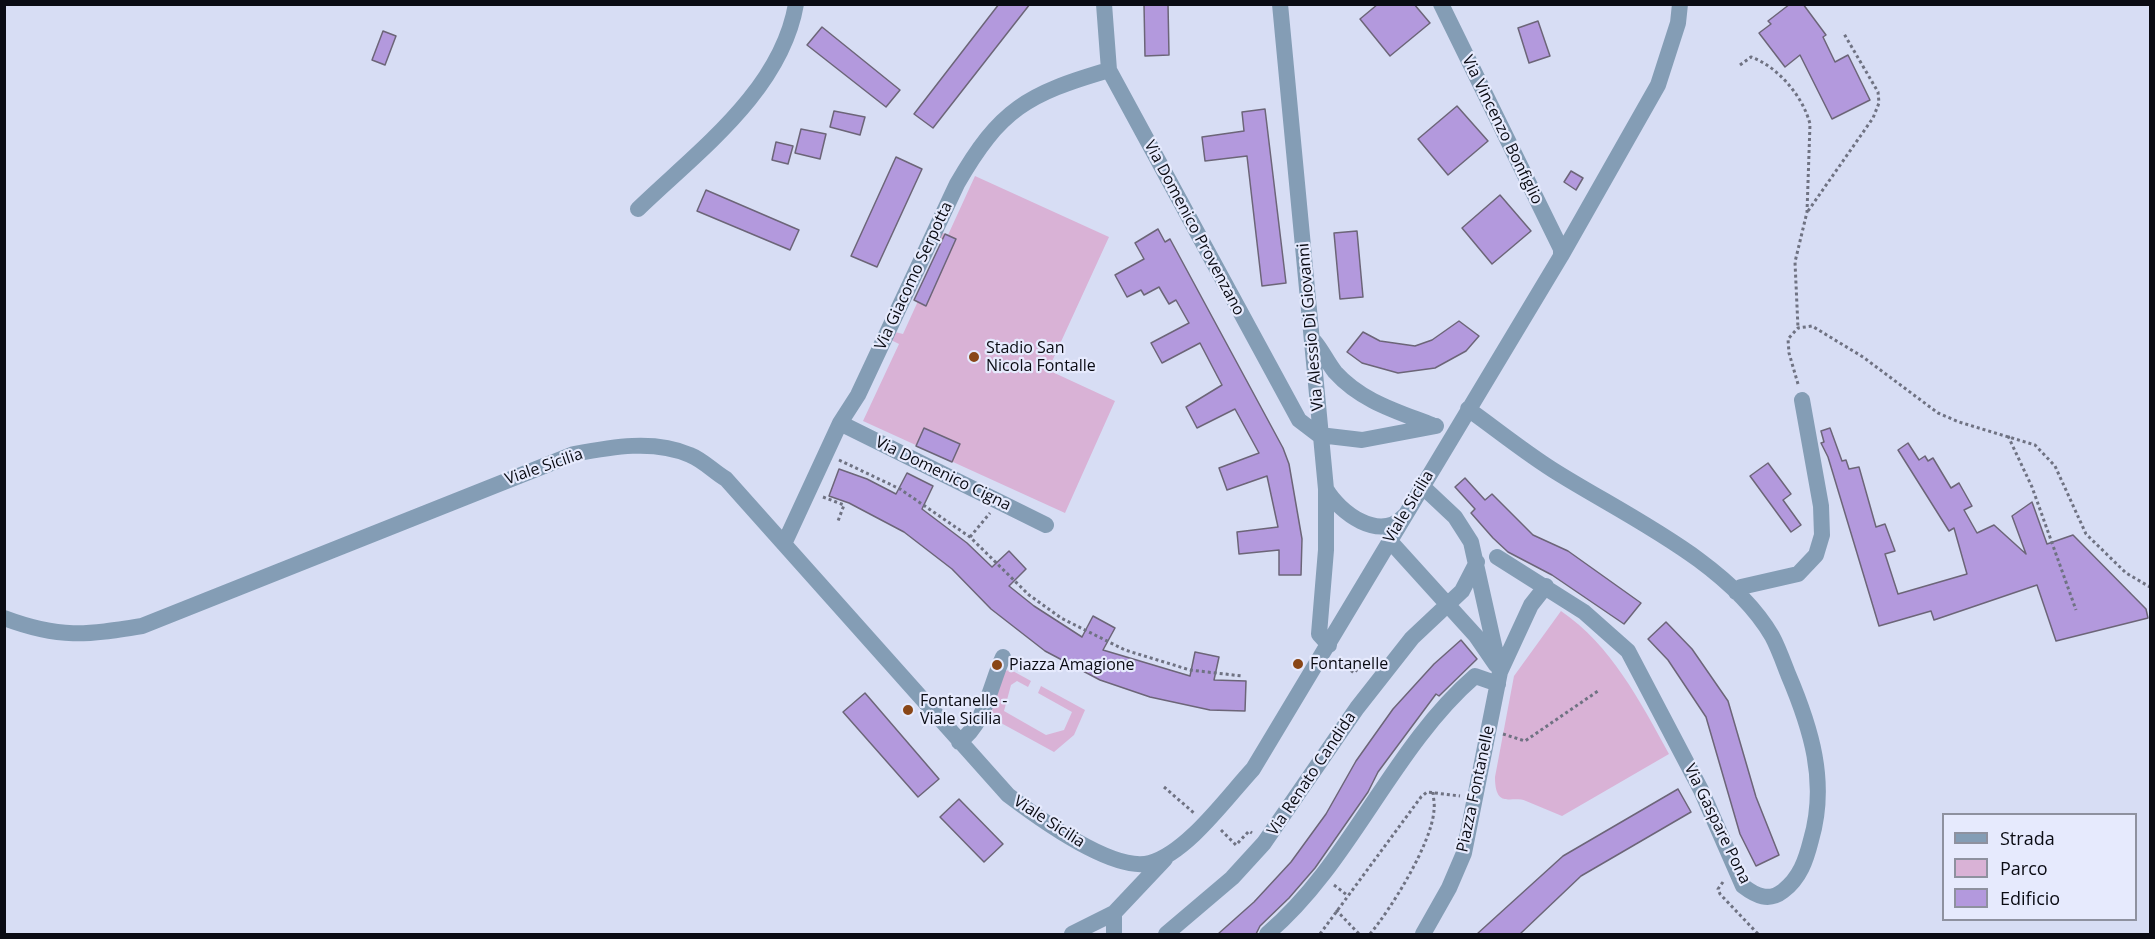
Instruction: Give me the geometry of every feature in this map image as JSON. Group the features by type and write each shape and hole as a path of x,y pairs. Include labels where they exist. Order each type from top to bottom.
{"street":[{"path":"638,209 747,102 771,68 792,30 796,4"},
{"name":"Via Domenico Provenzano","path":"1104,4 1109,70 1299,420 1324,436"},
{"name":"Via Alessio Di Giovanni","path":"1280,4 1324,436 1326,550 1319,634 1327,648"},
{"name":"Via Vincenzo Bonfiglio","path":"1441,4 1561,249 1561,256"},
{"name":"Viale Sicilia","path":"4,618 36,630 83,635 142,626 574,454 618,445 657,447 690,455 726,479 1008,795 1051,827 1090,848 1125,863 1148,864 1170,854 1206,820 1253,769 1561,256 1658,85 1678,23 1680,4"},
{"name":"Via Giacomo Serpotta","path":"784,544 840,423 858,395 957,184 987,136 1021,105 1069,82 1109,70"},
{"path":"1313,339 1333,370 1354,390 1381,405 1432,425 1456,428"},
{"path":"1736,592 1741,587 1798,574 1816,555 1822,535 1821,506 1802,400"},
{"name":"Via Gaspare Pona","path":"1468,409 1551,469 1681,549 1736,592 1772,636 1798,696 1815,750 1820,790 1816,822 1806,862 1791,884 1779,894 1768,898 1754,895 1743,886 1701,790 1628,651 1584,612 1546,586"},
{"name":"Via Domenico Cigna","path":"840,423 1046,525"},
{"path":"1324,436 1362,440 1402,434 1432,425"},
{"path":"1422,486 1455,518 1471,542 1477,562 1499,678"},
{"path":"1326,489 1340,508 1360,521 1390,524 1399,522 1406,515"},
{"path":"1389,540 1476,636 1499,678"},
{"path":"1497,557 1546,586 1531,605 1516,633 1499,678"},
{"name":"Via Renato Candida","path":"1166,934 1232,878 1264,843 1382,675 1412,638 1462,591 1477,562"},
{"path":"959,742 971,734 980,720 990,685 1003,657"},
{"path":"1267,934 1284,920 1359,826 1416,739 1462,687 1475,676 1499,678"},
{"name":"Piazza Fontanelle","path":"1423,934 1449,888 1464,853 1499,678"},
{"path":"1072,934 1114,913 1170,854"},
{"path":"1114,913 1114,934"}],"path":[{"path":"1807,212 1873,118 1879,103 1878,92 1843,32"},
{"path":"1740,65 1751,57 1764,62 1797,96 1807,112 1810,124 1807,212 1795,262 1798,328"},
{"path":"1802,400 1789,353 1788,339 1798,328 1812,326 1826,333 1938,413 1959,422 2035,445 2055,466 2086,534 2126,573 2151,587"},
{"path":"2008,436 2032,487 2076,610"},
{"path":"836,465 840,459 900,489 970,537 1029,595 1061,618 1125,650 1190,670 1242,675"},
{"path":"828,486 823,497 844,505 838,521"},
{"path":"970,537 990,515 996,500"},
{"path":"1327,648 1354,673 1365,661 1382,675"},
{"path":"1489,732 1525,741 1598,691"},
{"path":"1164,787 1236,845 1249,831 1264,843"},
{"path":"1320,934 1421,797 1433,791 1476,799"},
{"path":"1370,934 1411,870 1432,824 1435,810 1433,791"},
{"path":"1725,882 1718,889 1720,894 1758,934"},
{"path":"1336,910 1359,934"}],"green space":[{"name":"Stadio San Nicola Fontalle","path":"975,176 1109,237 1048,370 1115,401 1065,513 863,421 899,344 891,340 895,332 903,334 944,244 936,241 940,232 948,235"},
{"path":"1561,611 1595,640 1623,675 1669,754 1562,816 1526,801 1501,798 1495,777 1514,676"},
{"path":"1011,670 1031,681 1028,687 1017,681 1011,685 1004,711 1046,735 1064,730 1072,712 1038,693 1041,686 1085,710 1074,735 1054,752 990,717 999,677 1004,671"}],"building":[{"path":"999,4 1030,4 933,128 914,114"},
{"path":"1144,4 1168,4 1169,55 1145,56"},
{"path":"1378,4 1414,4 1430,23 1390,56 1360,19"},
{"path":"1790,4 1803,4 1826,35 1823,37 1835,62 1848,55 1870,100 1832,119 1800,55 1785,67 1759,33 1771,24 1768,21"},
{"path":"1538,21 1550,56 1529,63 1518,28"},
{"path":"822,27 900,90 886,107 807,45"},
{"path":"383,31 396,36 385,65 372,60"},
{"path":"1457,106 1488,141 1448,175 1418,139"},
{"path":"1265,109 1286,283 1262,286 1247,156 1205,161 1202,137 1244,131 1242,112"},
{"path":"834,111 865,117 860,135 830,127"},
{"path":"801,129 826,134 820,159 795,153"},
{"path":"776,142 793,146 788,164 772,160"},
{"path":"896,157 922,169 877,267 851,256"},
{"path":"1571,171 1583,178 1576,190 1564,182"},
{"path":"706,190 799,230 790,250 697,211"},
{"path":"1500,195 1531,231 1492,264 1462,228"},
{"path":"1158,229 1165,242 1170,239 1283,448 1289,464 1302,539 1301,575 1279,575 1279,550 1239,554 1237,532 1278,527 1267,476 1227,490 1219,468 1259,453 1235,409 1197,428 1186,407 1222,385 1200,343 1162,363 1151,343 1189,323 1176,300 1169,304 1159,287 1144,295 1141,290 1127,297 1115,275 1144,259 1135,243"},
{"path":"1357,231 1363,297 1340,299 1334,233"},
{"path":"945,234 956,239 926,306 914,300"},
{"path":"1459,321 1479,336 1466,351 1435,368 1398,373 1362,363 1347,352 1363,332 1380,341 1415,346 1432,340"},
{"path":"924,428 960,444 952,462 916,446"},
{"path":"1830,428 1842,461 1846,460 1849,469 1859,467 1876,527 1885,524 1895,551 1885,554 1898,594 1967,574 1954,528 1949,531 1898,450 1908,443 1919,460 1925,456 1928,461 1933,458 1951,488 1959,483 1972,506 1964,510 1977,533 1994,525 2026,554 2012,516 2032,502 2047,544 2073,535 2146,609 2148,618 2056,641 2037,585 1934,620 1931,611 1879,626 1828,457 1821,443 1824,442 1821,431"},
{"path":"1768,463 1791,494 1783,500 1801,525 1791,532 1750,476"},
{"path":"839,469 867,479 896,494 907,473 933,486 922,509 967,543 992,567 1009,551 1026,569 1009,586 1034,606 1082,637 1093,616 1115,628 1103,650 1190,676 1195,652 1219,657 1214,680 1246,681 1245,711 1210,710 1150,697 1100,680 1045,651 991,609 952,569 904,532 849,503 829,496"},
{"path":"1465,478 1485,500 1492,494 1533,535 1568,551 1641,603 1624,624 1552,575 1508,552 1471,513 1475,509 1455,487"},
{"path":"1666,622 1692,649 1728,701 1756,797 1779,855 1756,866 1740,834 1706,717 1668,660 1648,639"},
{"path":"1461,640 1477,659 1439,696 1436,694 1378,772 1368,792 1315,868 1260,926 1256,934 1218,934 1254,902 1291,862 1326,814 1356,761 1393,709 1434,664"},
{"path":"865,693 939,779 918,797 843,712"},
{"path":"1678,789 1691,812 1581,876 1520,934 1477,934 1563,856"},
{"path":"959,799 1003,844 984,862 940,817"}],"place":[{"name":"Stadio San Nicola Fontalle","path":"974,357"},
{"name":"Fontanelle","path":"1298,664"},
{"name":"Piazza Amagione","path":"997,665"},
{"name":"Fontanelle - Viale Sicilia","path":"908,710"}]}
